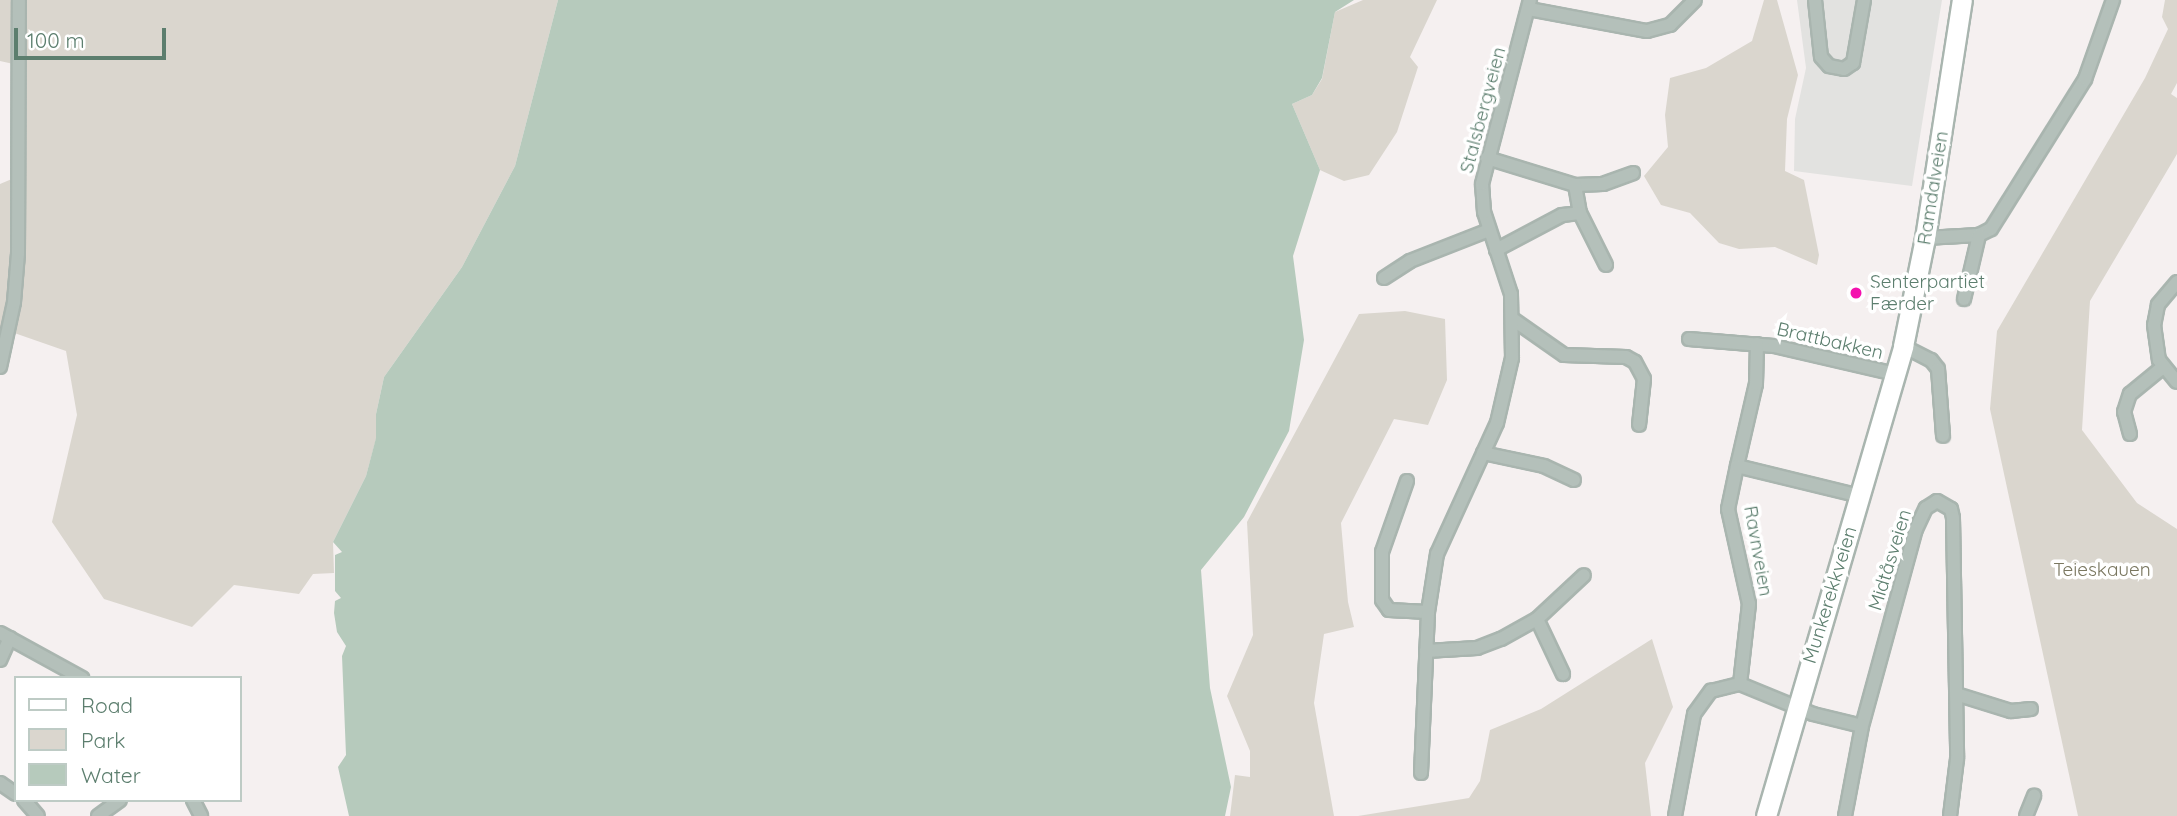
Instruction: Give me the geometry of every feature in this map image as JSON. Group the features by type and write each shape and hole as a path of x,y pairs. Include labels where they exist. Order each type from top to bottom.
{"main road":[{"name":"Ramdalveien","path":"1895,374 1925,238 1962,0"},
{"name":"Munkerekkveien","path":"1766,816 1895,374"}],"street":[{"path":"0,367 14,302 19,253 19,0"},
{"path":"1530,4 1647,31 1670,25 1695,0"},
{"path":"1815,0 1821,57 1829,66 1844,69 1853,63 1864,0"},
{"path":"1925,238 1979,235 1991,229 2080,88 2113,0"},
{"name":"Stalsbergveien","path":"1514,320 1482,197 1487,158 1530,4"},
{"path":"1487,158 1575,184 1603,184 1633,173"},
{"path":"1575,184 1580,213 1606,265"},
{"path":"1496,250 1562,215 1580,213"},
{"path":"1384,278 1410,261 1489,230"},
{"path":"1964,299 1979,235"},
{"path":"2177,282 2156,309 2155,337 2163,367 2177,382"},
{"path":"1421,773 1428,612 1437,554 1483,453 1508,380 1514,320 1564,355 1626,357 1635,362 1644,379 1639,425"},
{"name":"Brattbakken","path":"1689,339 1757,344 1895,374"},
{"name":"Ravnveien","path":"1740,684 1749,604 1728,509 1756,384 1757,344"},
{"path":"1903,346 1931,360 1938,369 1943,436"},
{"path":"2130,434 2124,412 2130,394 2163,367"},
{"path":"1483,453 1550,468 1574,480"},
{"path":"1737,466 1860,496"},
{"path":"1407,481 1382,552 1382,600 1389,610 1428,612"},
{"name":"Midtåsveien","path":"1862,726 1916,529 1926,508 1937,501 1951,509 1953,518 1957,759 1950,816"},
{"path":"1426,652 1477,648 1537,619 1584,575"},
{"path":"1537,619 1563,674"},
{"path":"0,660 5,635 78,676"},
{"path":"1675,816 1696,708 1711,691 1740,684 1798,705 1813,714 1862,726 1845,816"},
{"path":"1956,694 2011,711 2031,709"},
{"path":"2025,816 2034,796"},
{"path":"26,802 38,816"},
{"path":"98,816 117,802"}],"shaded area":[{"path":"1797,0 1942,0 1912,186 1794,171 1795,119 1806,68"}],"green space":[{"path":"0,0 558,0 515,166 462,267 384,377 376,414 376,439 366,476 333,542 334,573 313,574 299,594 234,585 192,627 104,599 52,522 77,415 66,351 0,328 0,184 26,173 27,67 0,61"},
{"path":"1363,0 1437,0 1410,57 1418,67 1397,132 1369,175 1344,181 1320,170 1292,104 1312,95 1322,79 1335,12"},
{"path":"1764,0 1777,0 1798,75 1787,119 1785,171 1804,180 1819,255 1817,265 1775,247 1739,249 1719,243 1690,213 1661,205 1644,176 1668,147 1665,115 1670,78 1706,68 1752,41"},
{"name":"Teieskauen","path":"2165,0 2177,0 2177,83 2171,94 2177,98 2177,154 2090,301 2082,430 2137,503 2177,529 2177,816 2078,816 1990,409 1997,331 2145,78 2168,29 2162,17"},
{"path":"1405,311 1445,319 1447,380 1428,425 1394,419 1341,523 1348,602 1354,627 1324,634 1314,703 1334,816 1230,816 1235,775 1250,777 1250,751 1227,696 1253,635 1247,522 1359,314"},
{"path":"1652,639 1673,707 1645,763 1651,816 1358,816 1469,798 1480,781 1490,730 1541,709"}],"water":[{"path":"558,0 1354,0 1335,12 1322,78 1312,95 1292,104 1320,170 1293,256 1304,340 1289,431 1244,517 1201,570 1210,688 1231,787 1225,816 349,816 338,767 346,755 342,656 346,646 337,632 334,613 335,601 341,598 335,591 335,555 342,552 333,542 366,476 376,438 376,414 384,377 462,267 515,166"}],"place":[{"name":"Senterpartiet Færder","path":"1856,293"}]}
